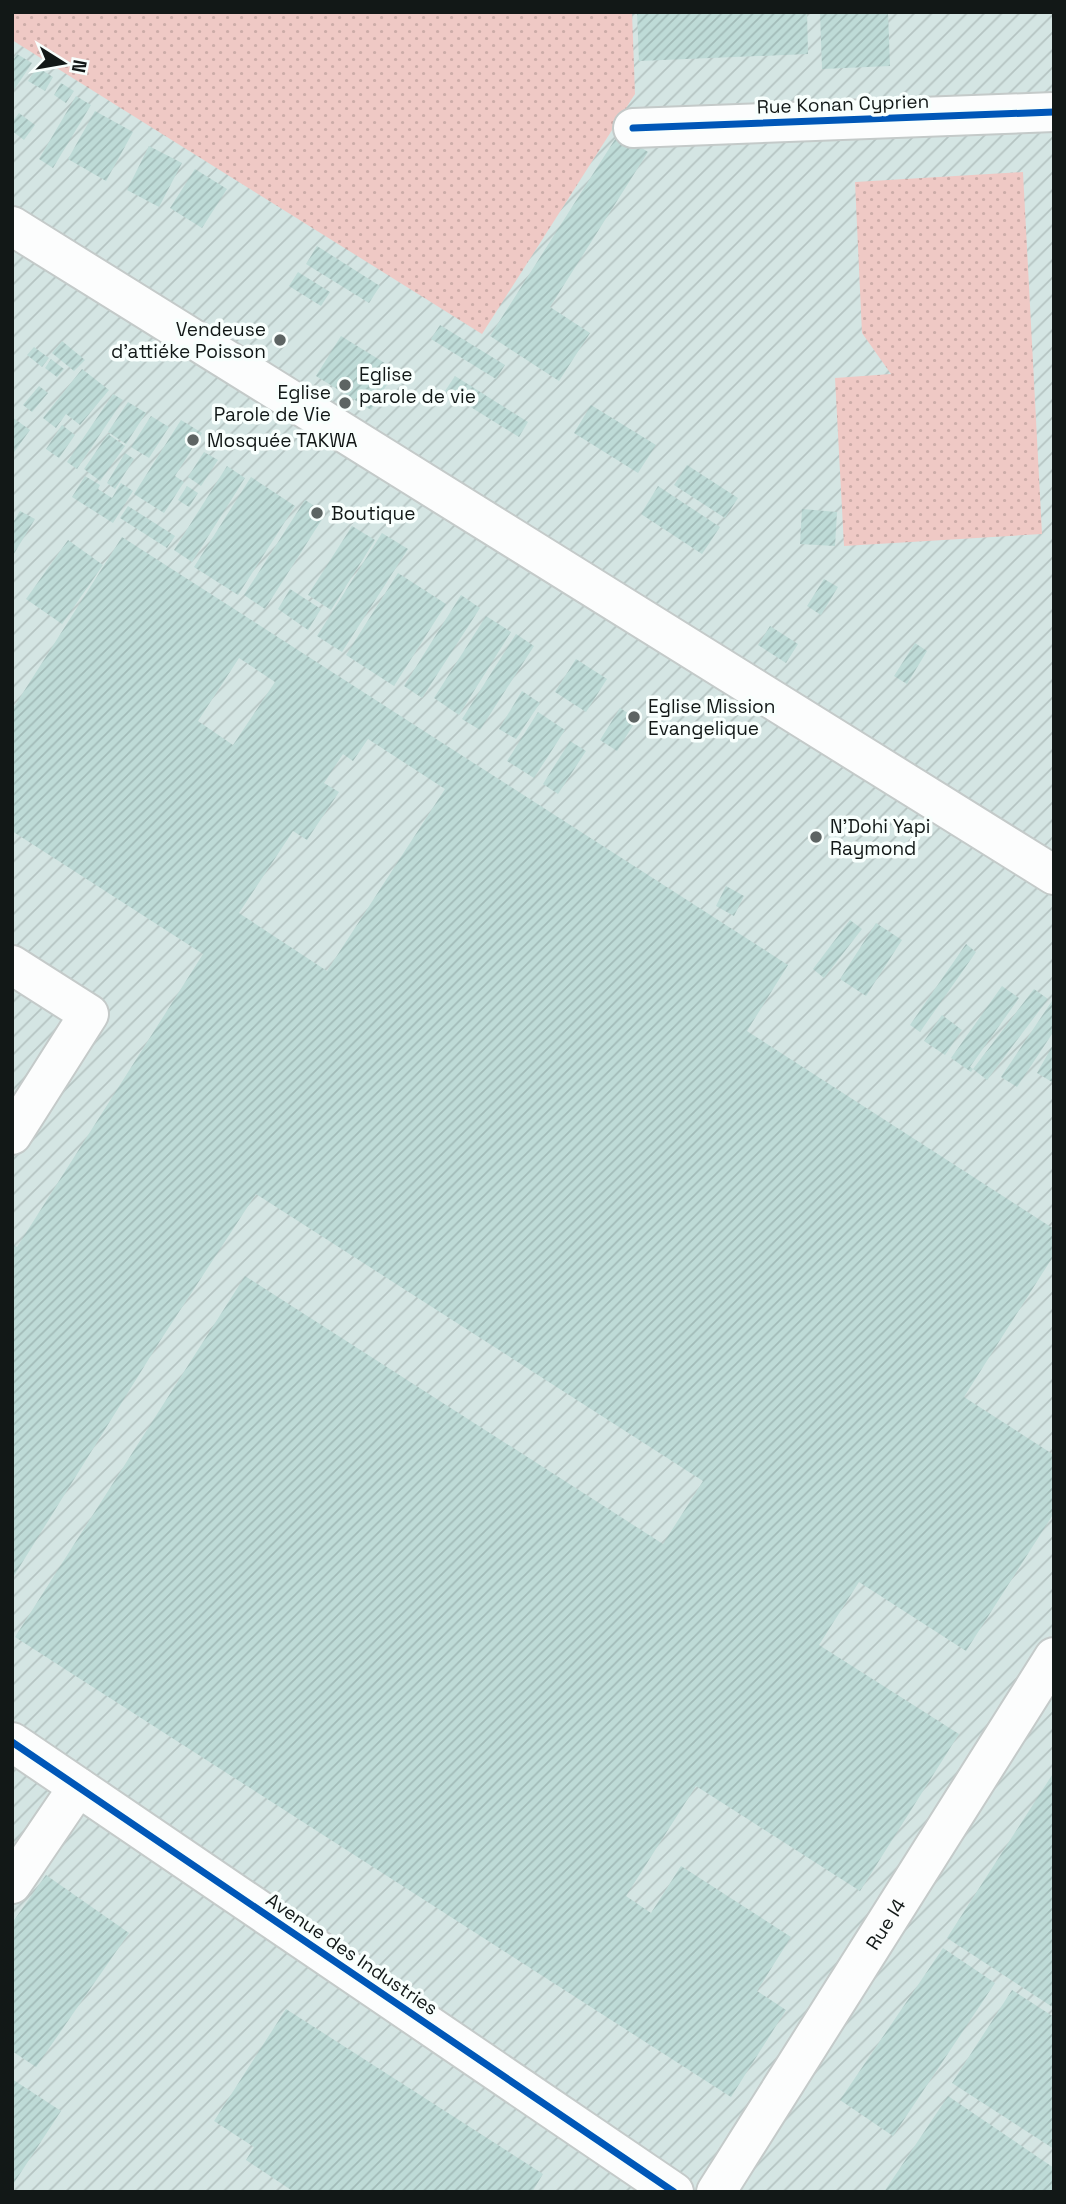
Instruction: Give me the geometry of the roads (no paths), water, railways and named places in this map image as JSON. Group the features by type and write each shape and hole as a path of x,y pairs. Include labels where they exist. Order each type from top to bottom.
{"street":[{"name":"Rue Konan Cyprien","path":"633,128 1054,113"},
{"path":"12,226 1054,875"},
{"path":"12,965 89,1014 12,1135"},
{"name":"Rue I4","path":"716,2192 1054,1657"},
{"name":"Avenue des Industries","path":"12,1742 674,2192"},
{"path":"12,1884 78,1787"}],"place":[{"name":"Vendeuse d'attiéke Poisson","path":"280,340"},
{"name":"Eglise parole de vie","path":"345,385"},
{"name":"Eglise Parole de Vie","path":"345,403"},
{"name":"Mosquée TAKWA","path":"193,440"},
{"name":"Boutique","path":"317,513"},
{"name":"Eglise Mission Evangelique","path":"634,717"},
{"name":"N'Dohi Yapi Raymond","path":"816,837"}]}
